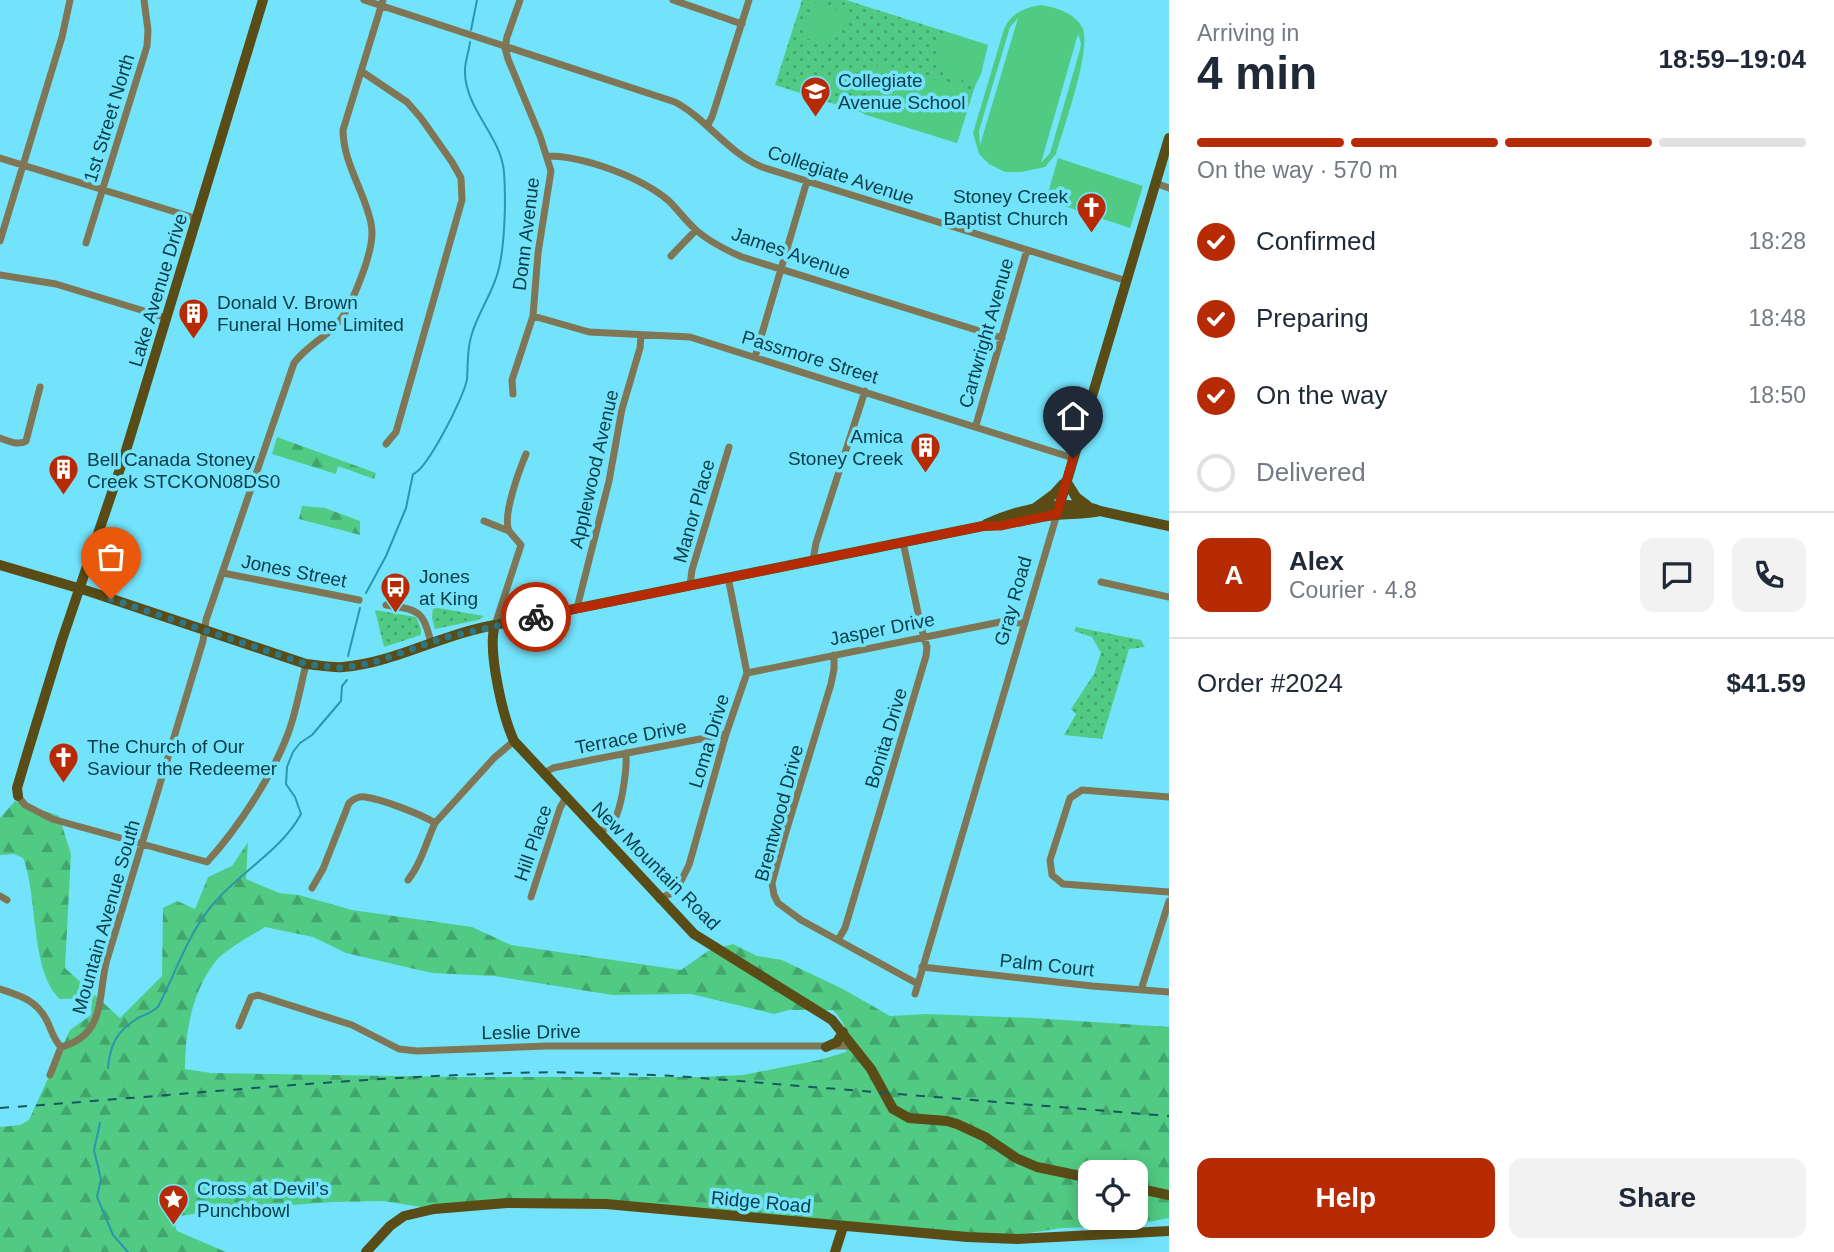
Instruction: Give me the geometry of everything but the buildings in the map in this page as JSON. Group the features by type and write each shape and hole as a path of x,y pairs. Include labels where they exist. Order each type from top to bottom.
{"main road":[{"name":"Lake Avenue Drive","path":"18,796 27,751 124,457 263,0"},
{"name":"Gray Road","path":"1058,510 1169,138"},
{"path":"1026,512 1054,494 1066,481 1076,497 1095,509 1169,526"},
{"path":"983,526 999,518 1026,512 1058,510 1088,514 1095,509"},
{"path":"0,565 306,664 341,668 372,663 495,625 813,559 983,526 1000,526 1058,510"},
{"name":"New Mountain Road","path":"495,625 492,636 494,658 508,729 514,741 658,899 694,934 832,1020 854,1046 881,1085 889,1105 898,1113 909,1118 947,1121 985,1137 1009,1154 1037,1167 1078,1176"},
{"path":"826,1047 837,1042 843,1032"},
{"path":"1148,1191 1169,1195"},
{"name":"Ridge Road","path":"366,1252 390,1226 404,1216 435,1209 507,1203 606,1205 967,1237 1017,1239 1169,1231"},
{"path":"835,1252 843,1227"}],"street":[{"path":"0,241 65,27 70,0"},
{"name":"1st Street North","path":"86,243 147,47 144,0"},
{"name":"Collegiate Avenue","path":"364,0 382,3 505,48 675,102 693,113 752,163 1127,281"},
{"path":"505,48 520,0"},
{"path":"673,0 742,24"},
{"path":"707,126 749,0"},
{"name":"Mountain Avenue South","path":"61,1048 71,1045 96,1021 106,963 204,640 204,630 294,363 345,315 370,246 372,232 368,212 343,144 343,130 382,3"},
{"name":"Donn Avenue","path":"505,48 551,171 538,253 533,316 512,380 513,394"},
{"path":"361,71 407,102 461,177 462,200 396,432 386,444"},
{"name":"James Avenue","path":"547,156 563,156 621,174 648,186 669,202 695,230 723,249 1002,338"},
{"path":"0,158 198,219"},
{"path":"755,357 807,181"},
{"path":"1155,184 1169,188"},
{"path":"671,256 695,230"},
{"name":"Cartwright Avenue","path":"976,425 1027,250"},
{"path":"0,275 56,284 167,318"},
{"name":"Passmore Street","path":"533,316 574,330 690,337 976,425 1073,458"},
{"name":"Applewood Avenue","path":"577,608 610,481 622,409 642,336"},
{"path":"0,438 13,443 22,444 26,441 40,387"},
{"path":"813,559 865,391"},
{"name":"Manor Place","path":"691,585 692,570 729,447"},
{"path":"495,625 521,545 506,525 512,491 526,454"},
{"name":"Gray Road","path":"915,994 1058,510"},
{"path":"484,521 509,531"},
{"name":"Bonita Drive","path":"838,940 852,905 927,647 903,542"},
{"name":"Jones Street","path":"223,573 359,600"},
{"name":"Loma Drive","path":"658,899 676,891 689,865 726,734 747,673 728,577"},
{"path":"1101,582 1169,597"},
{"path":"386,605 415,610 421,614 426,620 431,643"},
{"name":"Jasper Drive","path":"747,673 1000,622 1025,623"},
{"name":"Brentwood Drive","path":"834,655 831,684 772,883 774,895 778,903 801,920 918,984"},
{"path":"18,796 25,806 52,819 207,862 247,808 280,752 290,727 306,664"},
{"name":"Terrace Drive","path":"542,774 553,768 726,734"},
{"path":"408,880 417,869 421,852 435,823 494,758 514,741"},
{"path":"597,833 612,824 616,815 627,768 626,753"},
{"path":"1169,797 1082,790 1070,798 1050,860 1052,875 1063,884 1169,892"},
{"path":"312,888 331,852 349,803 356,798 364,797 435,823"},
{"name":"Hill Place","path":"531,897 565,799"},
{"path":"1141,990 1169,901"},
{"name":"Palm Court","path":"922,967 1169,992"},
{"path":"0,989 31,1000 41,1011 55,1042 61,1048 50,1075"},
{"name":"Leslie Drive","path":"239,1026 251,997 258,995 367,1031 399,1049 416,1051 546,1046 854,1046"}],"green space":[{"path":"802,0 846,0 988,45 957,143 775,85"},
{"path":"813,2 846,13 843,27 835,39 816,41 802,37"},
{"path":"1041,5 1059,9 1078,22 1084,37 1084,52 1056,154 1045,167 1005,172 989,164 979,154 973,133 1007,23 1023,10","holes":["1018,18 980,145 979,131 1010,27","1078,34 1080,50 1050,153 1041,163"]},
{"path":"944,31 988,45 975,86 957,78 937,57"},
{"path":"879,63 973,91 957,143 863,114"},
{"path":"1058,158 1143,186 1130,228 1046,200"},
{"path":"277,437 376,473 374,479 338,466 336,474 272,454"},
{"path":"302,506 325,508 360,521 360,535 299,519"},
{"path":"433,607 484,616 478,620 435,629"},
{"path":"375,610 416,617 421,635 384,647"},
{"path":"1076,627 1141,640 1145,647 1129,649 1102,739 1064,735 1076,714 1071,709 1094,674 1101,653 1092,637 1074,631"},
{"path":"15,801 59,816 71,854 65,968 120,1018 162,976 163,908 177,901 195,909 208,877 232,866 248,842 246,879 279,893 299,895 352,910 472,927 511,945 681,970 708,951 733,944 757,956 782,960 843,989 890,1016 927,1014 1033,1018 1169,1027 1169,1218 1148,1222 1148,1160 1078,1160 1078,1228 989,1239 585,1201 434,1209 383,1201 223,1210 172,1217 177,1231 226,1252 0,1252 0,1127 20,1125 29,1120 70,1030 91,1015 92,998 60,999 50,986 39,952 28,874 23,858 14,854 0,855 0,818","holes":["265,927 313,937 346,953 432,973 494,976 612,995 691,994 774,1014 789,1010 833,1010 846,1030 846,1052 743,1075 699,1077 460,1077 211,1073 185,1069 186,1041 192,1012 201,985 216,961"]}],"waterway":[{"path":"471,30 477,0"},
{"path":"366,593 386,556 406,508 413,474 436,446 465,388 471,337 497,277 501,258 505,220 504,172 497,147 471,99 467,86 465,69 470,42"},
{"path":"348,656 360,608"},
{"path":"108,1068 113,1045 120,1033 138,1018 158,1007 190,940 214,903 293,827 301,814 295,797 286,784 287,767 300,743 312,735 341,701 342,686 347,680"},
{"path":"100,1123 94,1150 101,1179 97,1197 113,1235 128,1252"}],"railway":[{"path":"0,1108 384,1079 553,1072 677,1076 1169,1116"}],"way so far":[{"path":"111,599 306,664 341,668 372,663 443,638 536,617"}],"place":[{"name":"Collegiate Avenue School","path":"815,118"},
{"name":"Stoney Creek Baptist Church","path":"1091,234"},
{"name":"Donald V. Brown Funeral Home Limited","path":"194,340"},
{"name":"Amica Stoney Creek","path":"926,474"},
{"name":"Bell Canada Stoney Creek STCKON08DS0","path":"64,497"},
{"name":"Jones at King","path":"396,614"},
{"name":"The Church of Our Saviour the Redeemer","path":"64,784"},
{"name":"Cross at Devil’s Punchbowl","path":"174,1226"}],"route":[{"path":"536,617 813,559 1057,514 1073,458"}]}
